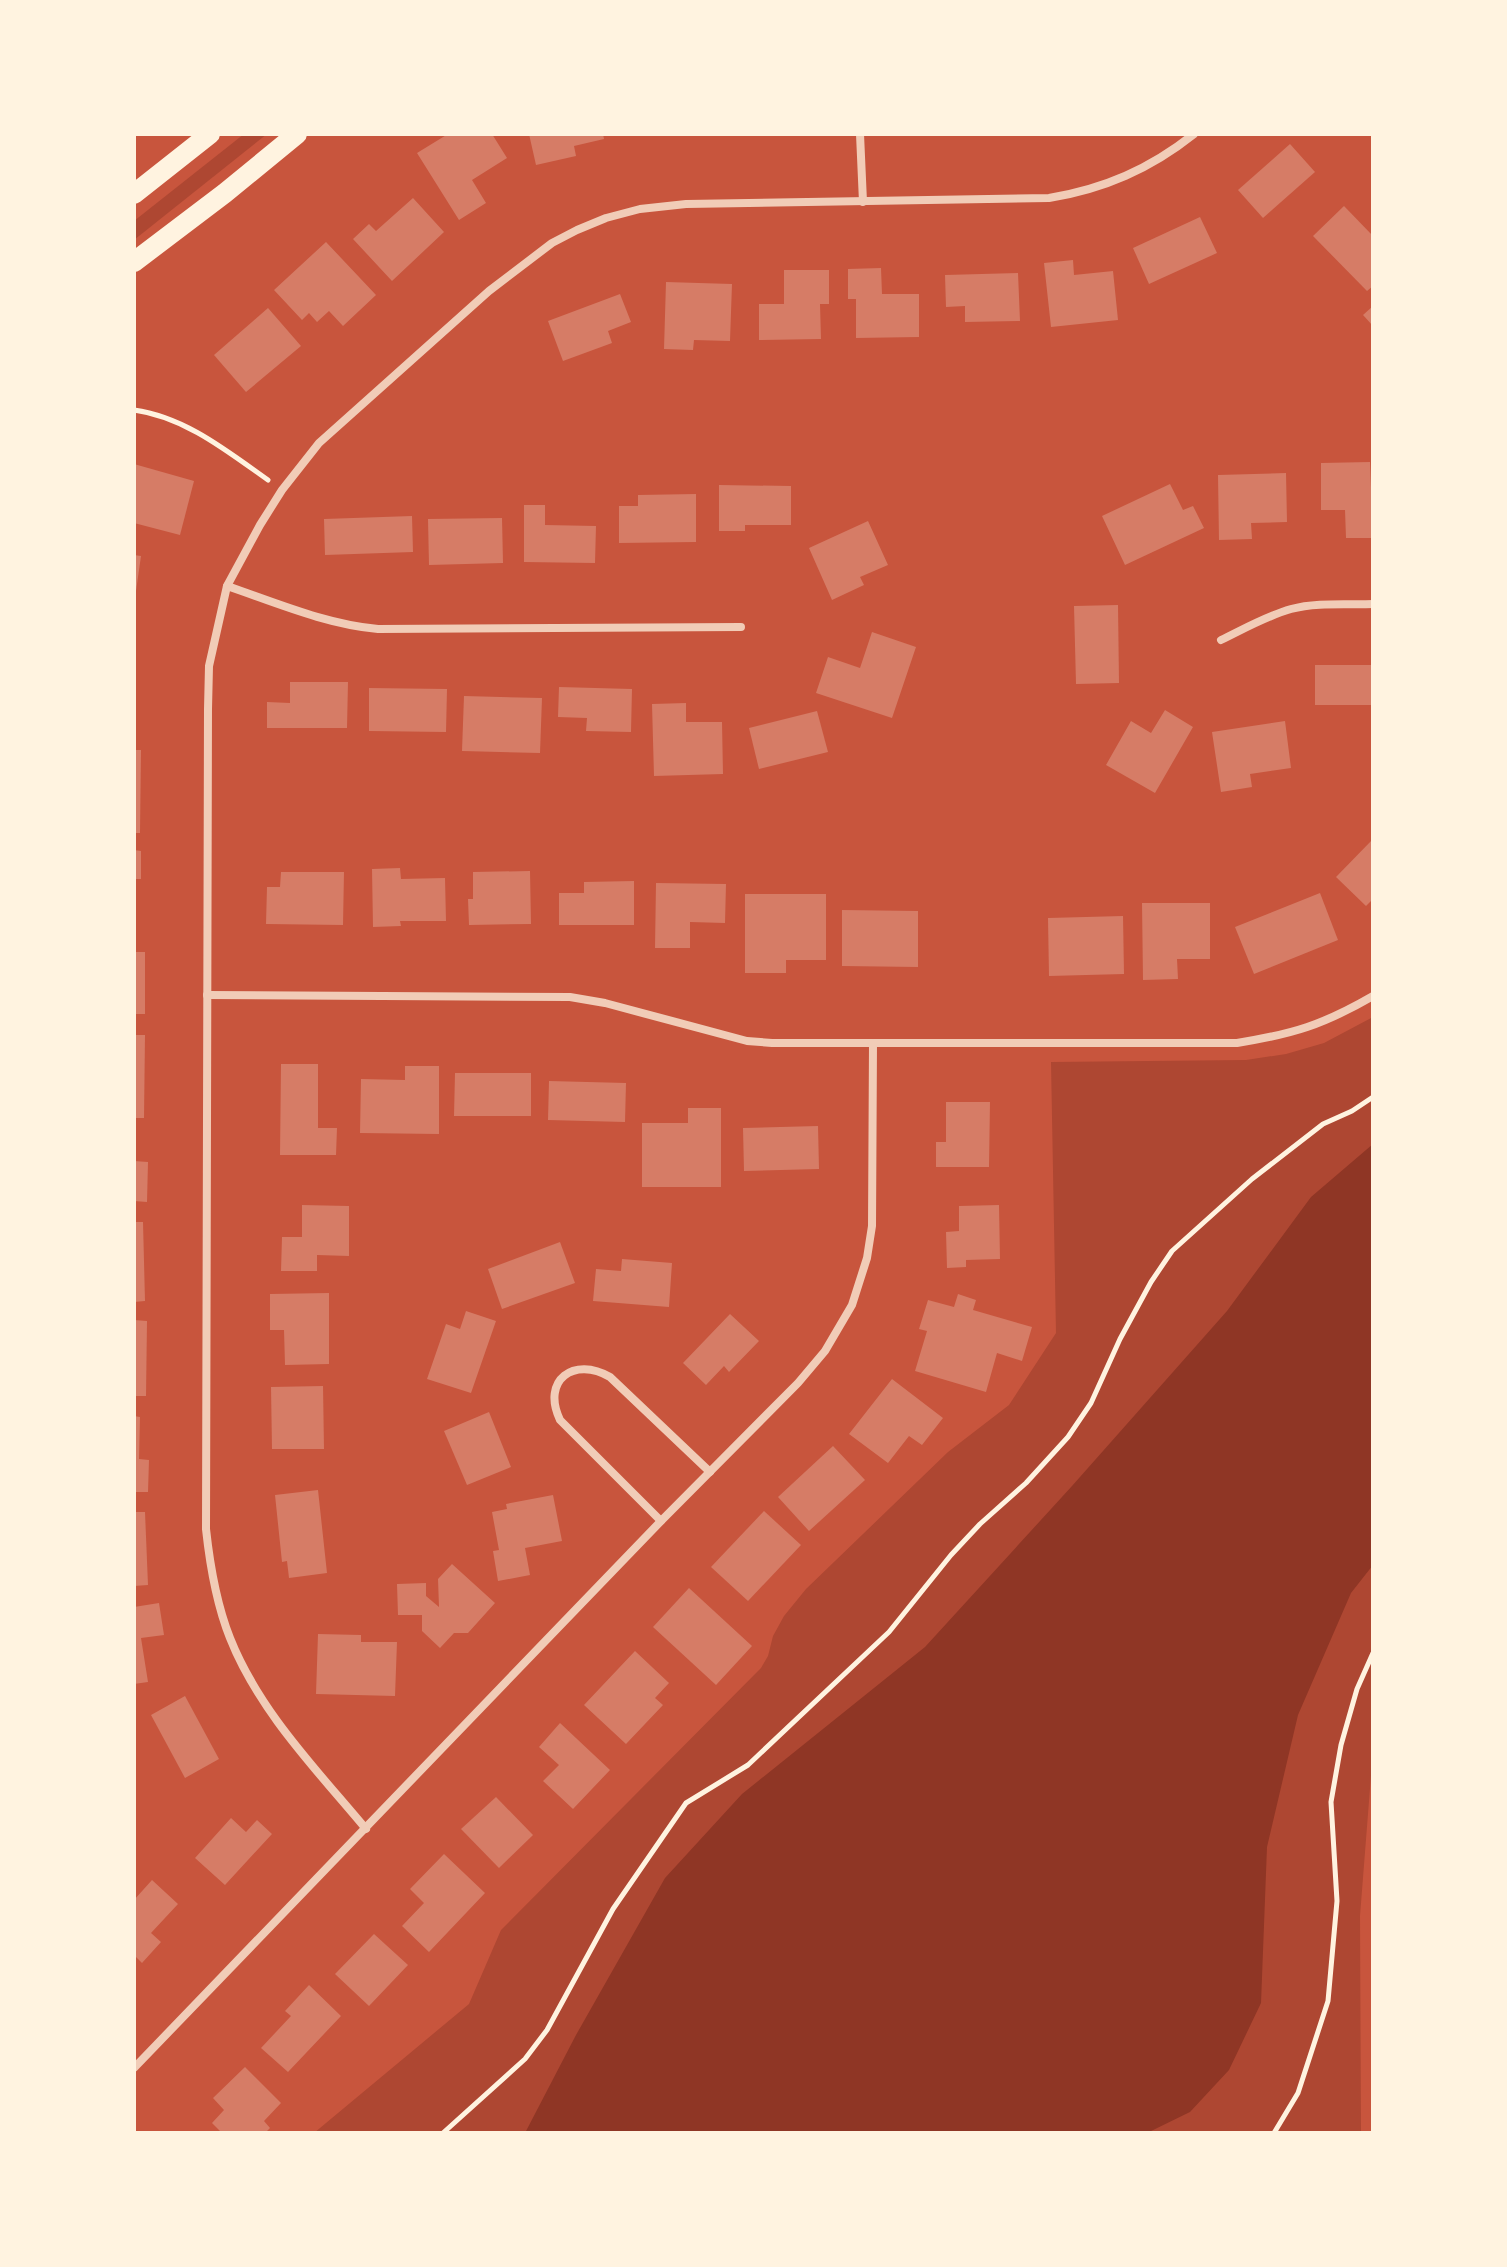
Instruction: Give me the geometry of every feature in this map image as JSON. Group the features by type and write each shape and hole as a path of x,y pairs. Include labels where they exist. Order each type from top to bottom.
{"main road":[{"path":"134,194 210,134"},
{"path":"134,262 297,134"}],"street":[{"path":"860,134 863,202"},
{"path":"366,1829 277,1721 244,1669 229,1636 210,1567 206,1529 209,666 227,586 282,490 319,443 489,291 543,249 577,230 606,218 661,205 1020,200 1074,194 1131,175 1194,134"},
{"path":"227,586 327,621 378,629 741,627"},
{"path":"1221,640 1260,620 1291,609 1373,604"},
{"path":"207,995 570,997 605,1003 747,1041 873,1043 1237,1043 1284,1035 1321,1023 1373,996"},
{"path":"134,2068 798,1383 825,1351 852,1305 860,1284 872,1226 873,1043"},
{"path":"661,1521 560,1420 555,1410 553,1392 561,1380 576,1369 585,1368 610,1377 710,1472"}],"path":[{"path":"134,410 176,420 282,490"},
{"path":"443,2133 525,2059 547,2030 613,1909 686,1803 748,1765 889,1632 951,1555 1026,1483 1068,1437 1091,1403 1120,1339 1172,1251 1252,1179 1323,1124 1373,1097"},
{"path":"1274,2133 1298,2093 1328,2001 1337,1901 1331,1802 1341,1745 1357,1689 1373,1653"}],"shaded area":[{"path":"244,134 267,134 134,240 134,221"},
{"path":"1373,1017 1373,1750 1360,1916 1361,2133 314,2133 469,2004 501,1930 761,1668 784,1616 806,1589 948,1452 1009,1405 1056,1333 1051,1062 1246,1060 1286,1054 1324,1043"},
{"path":"1373,1144 1373,1565 1351,1593 1298,1715 1267,1847 1261,2003 1229,2070 1190,2112 1147,2133 525,2133 576,2035 665,1878 742,1794 925,1647 1227,1311 1311,1197"}],"building":[{"path":"448,134 492,134 507,158 472,180 486,203 459,220 417,153"},
{"path":"529,134 603,134 604,139 574,146 576,156 536,165"},
{"path":"1290,144 1315,172 1263,218 1238,190"},
{"path":"413,198 444,232 392,281 353,239 369,224 376,231"},
{"path":"1344,206 1373,236 1373,286 1367,291 1313,236"},
{"path":"1200,217 1217,253 1149,284 1133,248"},
{"path":"326,242 376,295 343,326 329,311 317,322 309,313 302,320 274,290"},
{"path":"1073,260 1074,275 1113,271 1118,320 1051,327 1044,263"},
{"path":"881,268 882,294 919,294 919,337 856,338 856,299 848,299 848,269"},
{"path":"784,270 829,270 829,304 820,304 821,339 759,340 759,304 784,304"},
{"path":"1018,273 1020,321 965,322 965,306 946,307 945,275"},
{"path":"666,282 732,284 730,341 694,340 693,350 664,349"},
{"path":"620,294 631,322 608,331 612,343 563,361 548,321"},
{"path":"1373,306 1373,326 1363,315"},
{"path":"268,308 301,346 246,392 214,355"},
{"path":"1370,462 1373,538 1346,538 1345,510 1321,510 1321,463"},
{"path":"134,464 194,481 180,535 134,523"},
{"path":"1286,473 1287,522 1251,523 1252,539 1219,540 1218,475"},
{"path":"1170,484 1183,510 1193,506 1204,528 1125,565 1102,516"},
{"path":"719,485 791,486 791,525 745,525 745,531 719,531"},
{"path":"696,494 696,542 619,543 619,506 638,506 638,495"},
{"path":"524,505 545,505 545,525 596,526 595,563 524,562"},
{"path":"412,516 413,552 325,555 324,519"},
{"path":"502,518 503,563 429,565 428,519"},
{"path":"868,521 888,565 860,577 864,585 832,600 809,548"},
{"path":"134,555 141,556 136,591 134,591"},
{"path":"1118,605 1119,683 1076,684 1074,606"},
{"path":"872,632 916,647 892,718 816,693 828,657 860,668"},
{"path":"1315,665 1373,665 1373,705 1315,705"},
{"path":"290,682 348,682 347,728 267,728 267,702 290,703"},
{"path":"559,687 632,689 631,732 586,731 587,718 558,717"},
{"path":"369,688 447,689 446,732 369,731"},
{"path":"464,696 542,698 540,753 462,751"},
{"path":"686,703 686,722 722,722 723,774 654,776 652,704"},
{"path":"1165,710 1193,727 1155,793 1106,765 1131,721 1151,733"},
{"path":"817,711 828,752 759,769 749,728"},
{"path":"1285,721 1291,768 1250,774 1252,787 1221,792 1212,732"},
{"path":"134,750 141,750 140,833 134,833"},
{"path":"1373,839 1373,899 1366,906 1336,877"},
{"path":"134,850 141,851 141,879 134,879"},
{"path":"400,868 401,879 445,878 446,921 400,921 401,926 373,927 372,869"},
{"path":"530,871 531,924 469,925 468,899 473,899 473,872"},
{"path":"281,872 344,872 343,925 266,924 267,887 280,887"},
{"path":"634,881 634,925 559,925 559,893 584,893 584,882"},
{"path":"656,883 726,884 725,923 690,922 690,948 655,948"},
{"path":"1320,893 1338,940 1254,974 1235,927"},
{"path":"745,894 826,894 826,960 786,960 786,973 745,973"},
{"path":"1142,903 1210,903 1210,959 1177,959 1178,979 1143,980"},
{"path":"842,910 918,911 918,967 842,966"},
{"path":"1123,916 1124,974 1049,976 1048,918"},
{"path":"134,952 145,952 145,1014 134,1014"},
{"path":"134,1035 145,1035 144,1118 134,1118"},
{"path":"281,1064 318,1064 318,1128 337,1128 336,1155 280,1155"},
{"path":"405,1066 439,1066 439,1134 360,1133 361,1079 405,1080"},
{"path":"455,1073 531,1073 531,1116 454,1116"},
{"path":"549,1081 626,1083 625,1122 548,1120"},
{"path":"946,1102 990,1102 989,1167 936,1167 936,1142 946,1142"},
{"path":"688,1108 721,1108 721,1187 642,1187 642,1123 688,1123"},
{"path":"818,1126 819,1169 744,1171 743,1128"},
{"path":"134,1161 148,1162 147,1202 134,1201"},
{"path":"302,1205 349,1206 349,1256 317,1255 317,1271 281,1271 282,1237 302,1237"},
{"path":"999,1205 1000,1259 966,1260 966,1267 947,1268 946,1232 959,1231 959,1206"},
{"path":"134,1222 143,1222 145,1301 134,1302"},
{"path":"560,1242 575,1283 502,1309 488,1269"},
{"path":"622,1259 672,1263 669,1307 593,1301 596,1269 621,1271"},
{"path":"329,1293 329,1364 285,1365 284,1330 270,1330 270,1294"},
{"path":"958,1294 976,1300 973,1310 1032,1327 1022,1361 997,1353 986,1392 915,1371 927,1331 919,1329 928,1300 954,1307"},
{"path":"466,1311 496,1321 471,1393 427,1379 446,1324 460,1329"},
{"path":"730,1314 759,1341 729,1372 724,1366 706,1385 683,1363"},
{"path":"134,1320 147,1321 146,1396 134,1396"},
{"path":"892,1379 943,1418 922,1445 909,1436 888,1463 849,1434"},
{"path":"323,1386 324,1449 272,1449 271,1387"},
{"path":"489,1412 511,1467 467,1485 444,1431"},
{"path":"134,1416 140,1417 139,1459 149,1460 148,1492 134,1492"},
{"path":"833,1446 865,1480 809,1531 778,1497"},
{"path":"318,1490 327,1573 289,1578 287,1561 282,1562 275,1495"},
{"path":"553,1495 562,1541 525,1548 530,1575 498,1581 493,1551 499,1550 492,1512 507,1509 506,1504"},
{"path":"764,1511 801,1545 748,1601 711,1567"},
{"path":"134,1512 145,1512 148,1585 134,1586"},
{"path":"452,1564 495,1603 468,1633 454,1633 440,1648 422,1631 422,1615 398,1615 397,1584 426,1583 426,1596 439,1607 438,1579"},
{"path":"689,1588 752,1646 716,1685 653,1627"},
{"path":"159,1603 164,1635 141,1638 148,1682 134,1684 134,1607"},
{"path":"318,1634 361,1635 361,1642 397,1642 395,1696 316,1694"},
{"path":"635,1651 669,1683 655,1698 663,1705 626,1744 584,1705"},
{"path":"185,1696 219,1759 185,1778 151,1715"},
{"path":"560,1723 610,1770 573,1809 543,1781 559,1765 539,1747"},
{"path":"496,1797 533,1835 499,1868 461,1829"},
{"path":"231,1818 246,1832 257,1820 272,1834 225,1885 195,1858"},
{"path":"444,1854 485,1893 429,1952 402,1926 424,1903 410,1889"},
{"path":"152,1880 178,1904 151,1933 161,1942 142,1963 134,1955 134,1900"},
{"path":"374,1934 408,1965 369,2006 335,1974"},
{"path":"309,1985 341,2016 288,2072 261,2048 291,2016 285,2011"},
{"path":"245,2067 281,2103 264,2121 270,2128 265,2133 222,2133 212,2123 224,2110 213,2098"}]}
